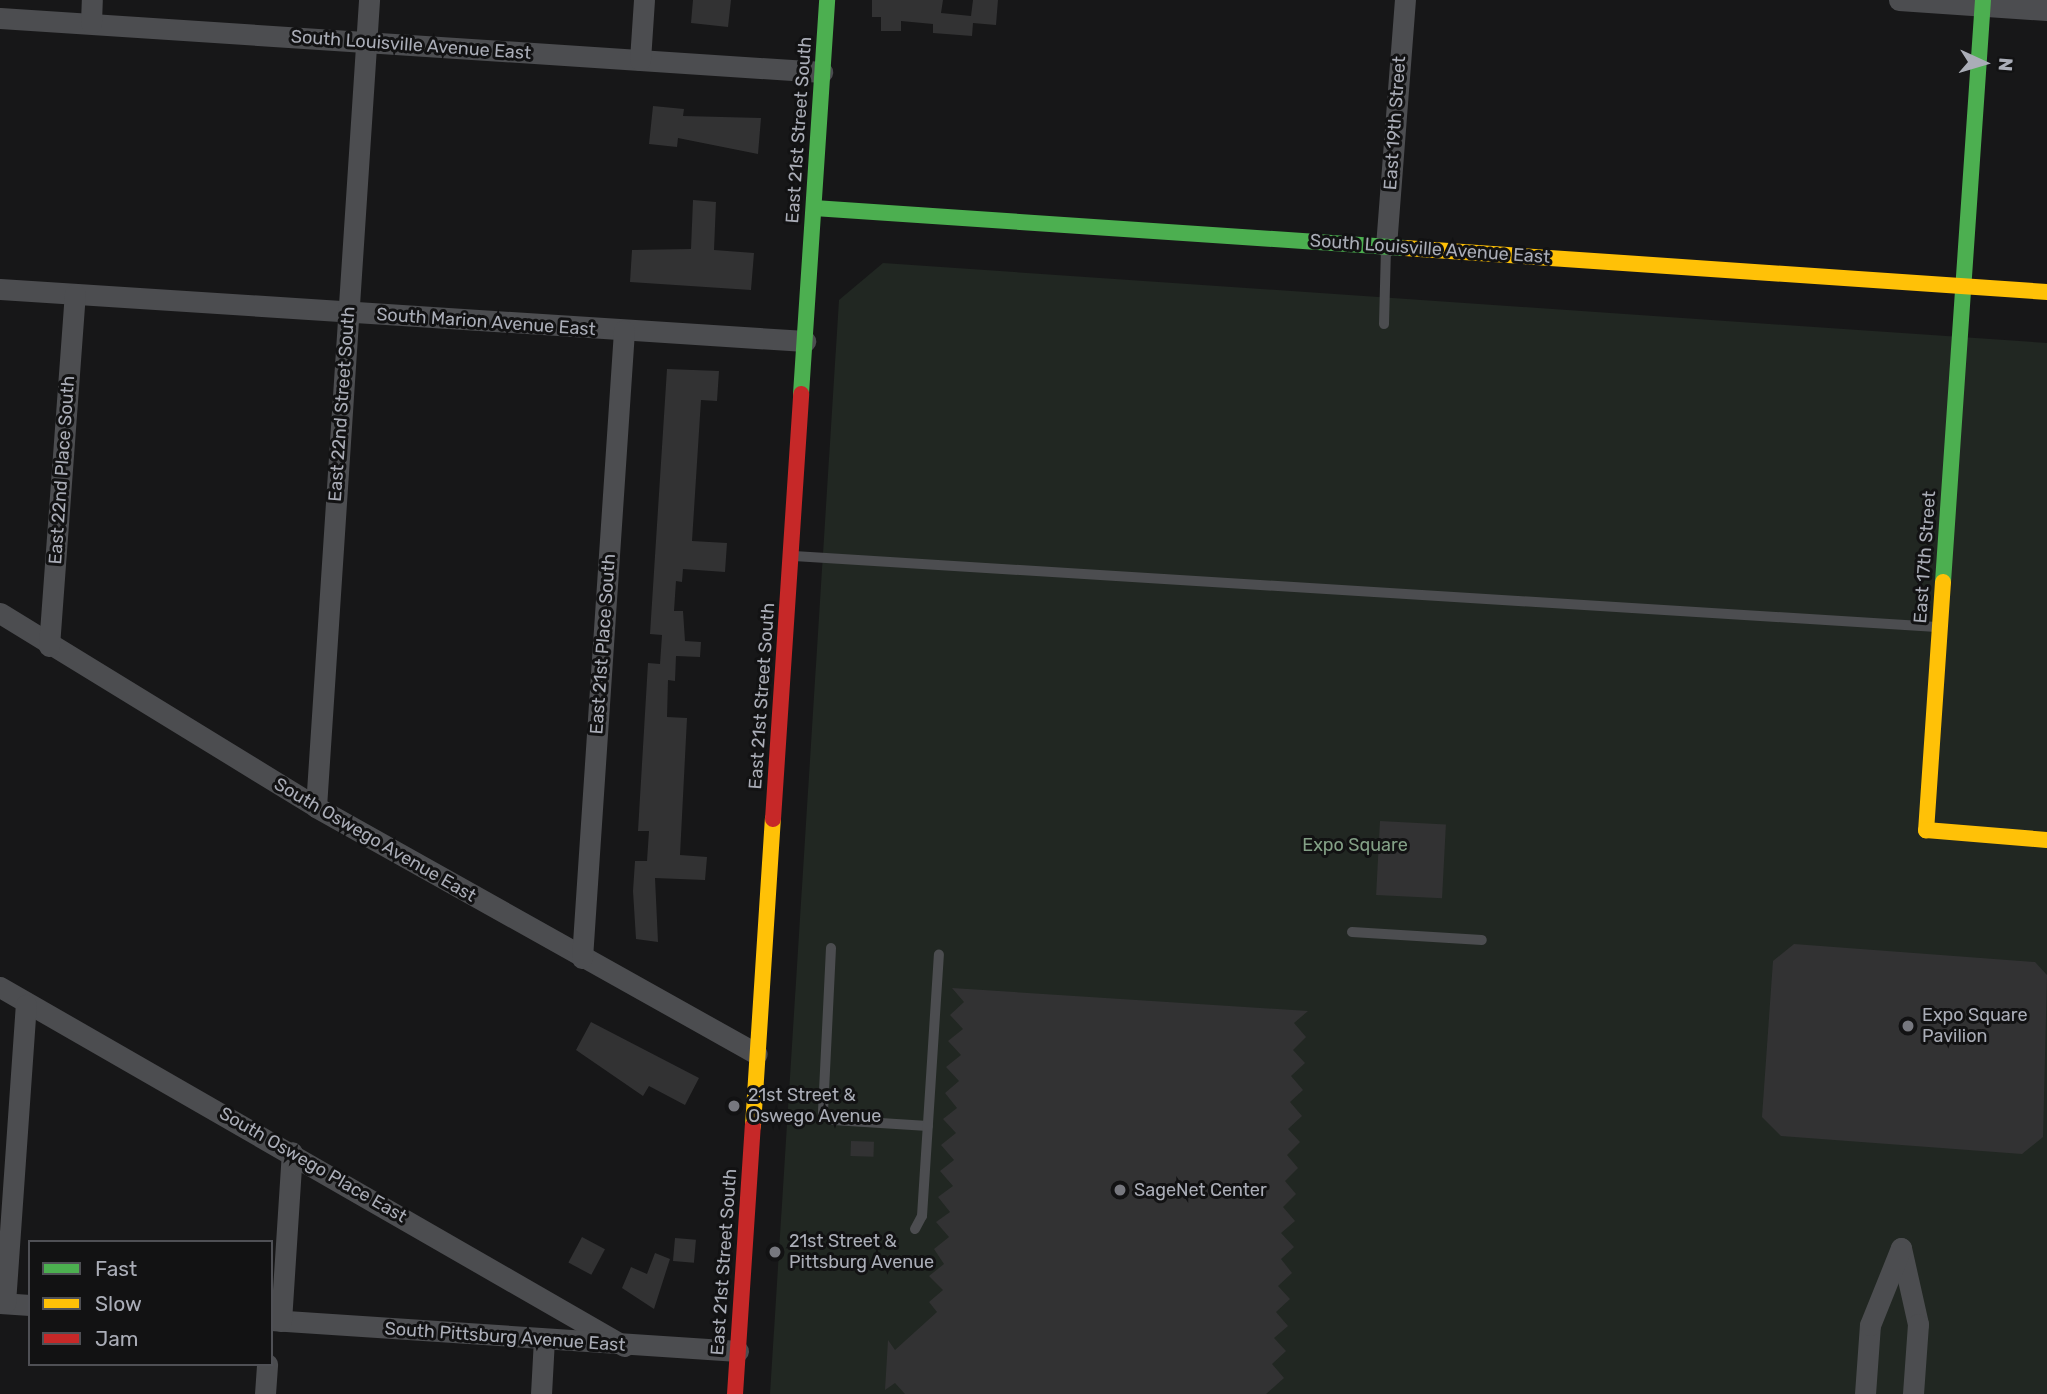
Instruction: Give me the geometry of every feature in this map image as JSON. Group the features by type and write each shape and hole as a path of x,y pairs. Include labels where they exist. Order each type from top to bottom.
{"street":[{"path":"91,23 92,0"},
{"name":"East 22nd Street South","path":"316,807 369,0"},
{"path":"640,60 644,0"},
{"name":"East 21st Street South","path":"735,1394 827,0"},
{"name":"East 19th Street","path":"1387,246 1405,0"},
{"path":"1899,0 1983,3 2047,10"},
{"name":"East 17th Street","path":"1983,3 1926,830 2047,840"},
{"name":"South Louisville Avenue East","path":"0,18 822,72"},
{"name":"South Louisville Avenue East","path":"814,208 2047,292"},
{"name":"South Marion Avenue East","path":"0,289 805,341"},
{"name":"East 22nd Place South","path":"49,646 75,294"},
{"name":"East 21st Place South","path":"582,958 624,330"},
{"name":"South Oswego Avenue East","path":"0,613 49,646 316,807 757,1054"},
{"name":"South Oswego Place East","path":"0,987 26,1005 292,1152 624,1346"},
{"path":"26,1005 2,1303 28,1305"},
{"path":"276,1321 292,1152"},
{"path":"1865,1394 1870,1325 1901,1248 1918,1324 1913,1394"},
{"name":"South Pittsburg Avenue East","path":"276,1321 624,1346 738,1351"},
{"path":"541,1394 544,1339"},
{"path":"265,1394 267,1366"}],"lane":[{"path":"1384,324 1387,246"},
{"path":"790,556 1940,627"},
{"path":"1352,932 1482,940"},
{"path":"831,948 823,1113 833,1119 928,1126"},
{"path":"915,1229 928,1126 939,955"}],"green space":[{"name":"Expo Square","path":"883,263 2047,343 2047,1394 770,1394 839,300"}],"building":[{"path":"693,0 731,0 728,27 691,23"},
{"path":"872,0 943,0 941,13 971,16 973,0 998,0 996,25 973,23 972,36 933,33 933,24 901,21 901,31 881,31 881,17 872,17"},
{"path":"653,106 684,109 683,116 761,118 758,154 678,138 677,147 649,144"},
{"path":"693,200 716,202 714,250 754,253 751,290 630,282 632,250 691,249"},
{"path":"667,369 719,371 717,401 701,400 692,541 727,543 725,572 683,569 682,582 676,581 674,611 683,611 685,641 701,642 700,657 676,656 675,681 668,680 667,717 687,718 680,855 707,857 705,880 655,878 658,942 636,939 633,891 635,861 647,861 649,831 638,831 648,663 660,664 662,635 650,634"},
{"path":"1380,821 1446,824 1442,898 1376,895"},
{"name":"Expo Square Pavilion","path":"1794,944 2035,962 2047,975 2043,1137 2022,1154 1781,1136 1762,1117 1773,961"},
{"name":"SageNet Center","path":"952,988 1308,1011 1294,1023 1306,1037 1293,1050 1305,1063 1291,1076 1303,1090 1290,1102 1302,1116 1288,1129 1300,1142 1287,1155 1298,1168 1285,1181 1296,1194 1283,1207 1295,1221 1281,1233 1294,1247 1281,1259 1292,1273 1278,1286 1290,1299 1276,1312 1288,1326 1274,1338 1286,1351 1272,1364 1284,1378 1266,1394 905,1394 895,1383 885,1390 888,1340 895,1350 937,1312 929,1302 943,1290 929,1276 944,1264 934,1249 949,1237 936,1222 950,1212 938,1197 953,1186 940,1171 954,1160 941,1145 956,1133 943,1119 957,1108 945,1093 959,1081 946,1067 961,1055 948,1041 963,1029 950,1015 964,1002"},
{"path":"591,1022 699,1078 685,1105 649,1086 643,1096 576,1050"},
{"path":"851,1141 874,1142 873,1157 850,1156"},
{"path":"582,1237 605,1249 591,1275 568,1263"},
{"path":"675,1238 696,1240 694,1263 673,1261"},
{"path":"655,1253 670,1259 654,1309 622,1288 631,1267 647,1274"}],"traffic: fast":[{"path":"801,394 827,0"},
{"path":"1943,582 1983,0"},
{"path":"814,208 1405,248"}],"traffic: slow":[{"path":"1405,248 2047,292"},
{"path":"1943,582 1926,830 2047,840"},
{"path":"753,1126 773,819"}],"traffic: jam":[{"path":"773,819 801,394"},
{"path":"735,1394 753,1126"}],"place":[{"name":"Expo Square Pavilion","path":"1908,1026"},
{"name":"21st Street & Oswego Avenue","path":"734,1106"},
{"name":"SageNet Center","path":"1120,1190"},
{"name":"21st Street & Pittsburg Avenue","path":"775,1252"}]}
